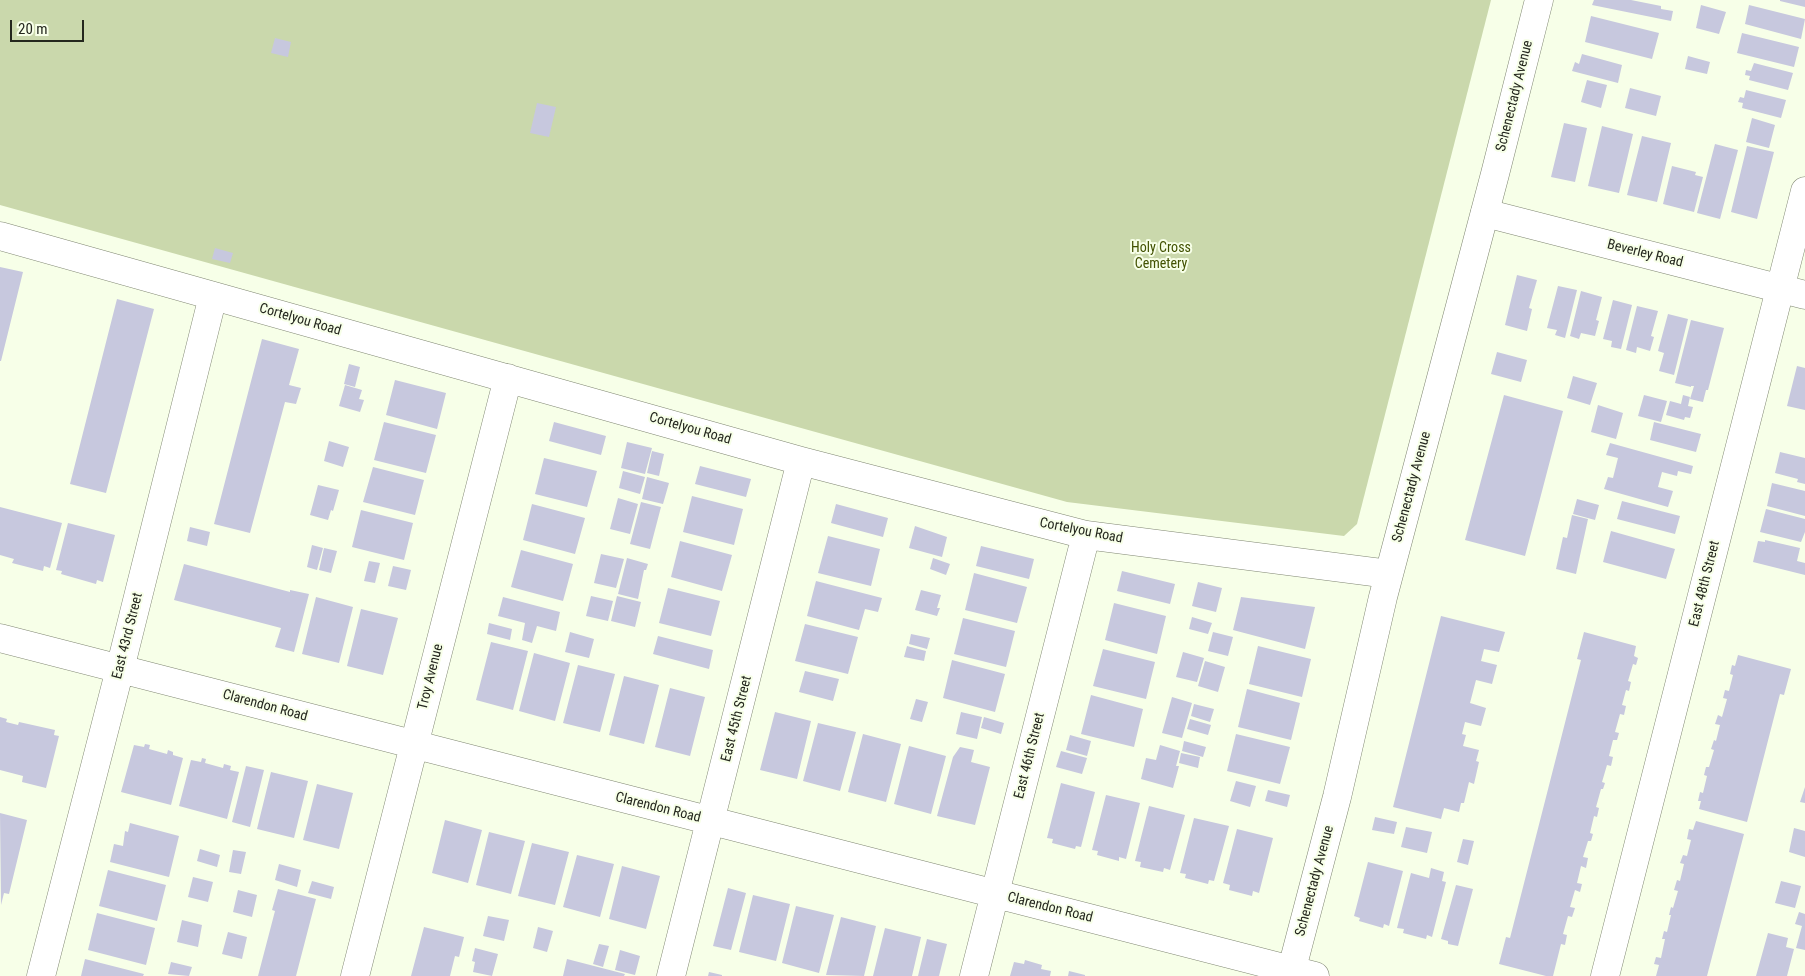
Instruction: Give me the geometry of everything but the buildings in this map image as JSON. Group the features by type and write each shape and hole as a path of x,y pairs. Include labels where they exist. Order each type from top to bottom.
{"street":[{"name":"Schenectady Avenue","path":"1299,974 1336,797 1389,574 1539,0"},
{"name":"East 48th Street","path":"1605,976 1792,292 1805,191"},
{"name":"Beverley Road","path":"1484,213 1792,292"},
{"name":"Cortelyou Road","path":"0,236 801,461 1086,535 1389,574"},
{"name":"East 43rd Street","path":"40,976 120,669 213,296"},
{"name":"Troy Avenue","path":"355,976 508,378"},
{"name":"East 45th Street","path":"671,976 801,461"},
{"name":"East 46th Street","path":"974,976 1086,535"},
{"name":"Clarendon Road","path":"0,638 996,894 1299,974"}],"green space":[{"name":"Holy Cross Cemetery","path":"0,0 1491,0 1357,524 1344,536 1067,502 0,205"}]}
